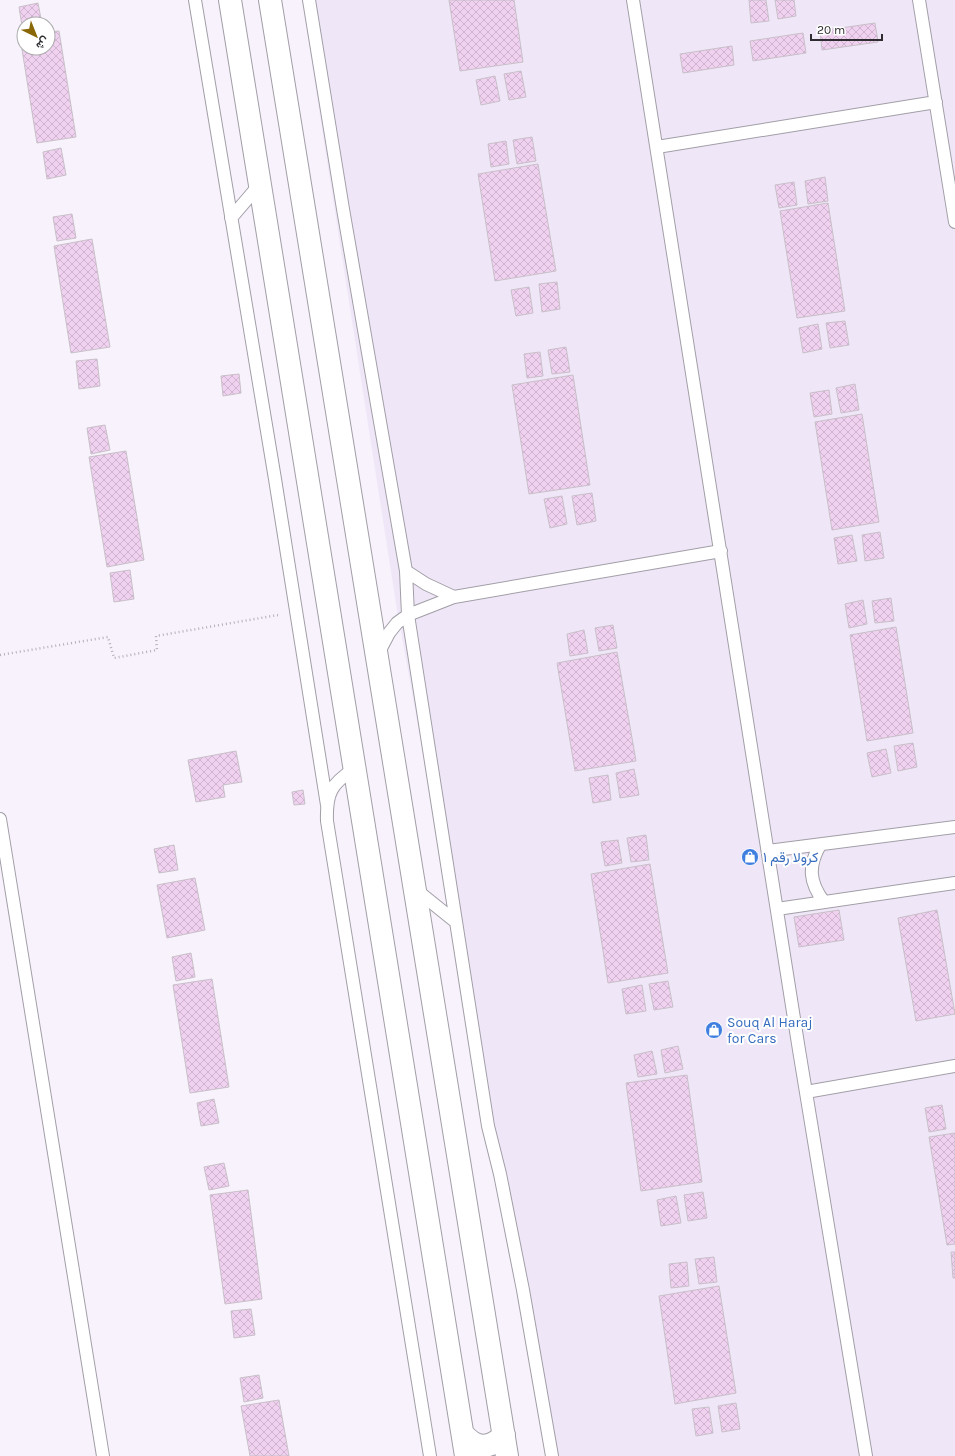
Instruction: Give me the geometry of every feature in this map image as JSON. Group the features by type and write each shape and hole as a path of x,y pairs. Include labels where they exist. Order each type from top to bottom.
{"street":[{"path":"230,0 466,1456"},
{"path":"270,0 505,1446"},
{"path":"463,1434 469,1441 478,1446 488,1446 497,1442 505,1446"}],"lane":[{"path":"195,0 296,612 327,805 327,821 430,1456"},
{"path":"309,0 343,209 406,571 408,615 491,1142 500,1174 523,1290 552,1456"},
{"path":"633,0 806,1092 866,1456"},
{"path":"919,0 955,222"},
{"path":"657,147 936,102"},
{"path":"231,218 260,184"},
{"path":"377,656 389,633 408,615 454,597 721,551"},
{"path":"406,571 426,584 454,597"},
{"path":"327,805 331,790 341,777 354,769"},
{"path":"0,819 103,1456"},
{"path":"768,851 955,827"},
{"path":"820,845 812,863 812,874 818,894 824,902"},
{"path":"777,909 955,883"},
{"path":"415,889 456,922"},
{"path":"806,1092 955,1066"}],"path":[{"path":"0,655 108,637 114,658 157,650 156,636 296,612"}],"shaded area":[{"name":"Souq Al Haraj for Cars","path":"302,0 955,0 955,1456 550,1456 396,604"}],"building":[{"path":"449,0 514,0 523,62 460,71"},
{"path":"749,0 766,0 769,21 751,23"},
{"path":"775,0 794,0 796,16 778,19"},
{"path":"38,3 40,16 20,16 19,7"},
{"path":"875,23 878,42 822,50 820,31"},
{"path":"56,31 59,31 76,137 37,143 23,56 56,56"},
{"path":"803,33 806,53 753,61 750,41"},
{"path":"732,46 734,65 683,73 680,54"},
{"path":"521,71 526,97 509,100 504,74"},
{"path":"495,76 500,101 481,105 476,80"},
{"path":"532,137 536,161 517,164 513,140"},
{"path":"506,141 509,164 491,167 488,144"},
{"path":"61,148 66,175 47,179 43,152"},
{"path":"538,164 556,271 495,281 478,174"},
{"path":"825,177 828,201 808,204 805,181"},
{"path":"794,182 797,205 779,208 775,185"},
{"path":"828,203 845,311 797,318 780,211"},
{"path":"72,214 76,238 57,241 53,217"},
{"path":"92,239 110,347 71,353 54,246"},
{"path":"557,282 560,309 542,312 539,284"},
{"path":"529,287 533,313 516,316 511,290"},
{"path":"845,321 849,345 830,348 826,323"},
{"path":"818,324 822,349 803,353 799,328"},
{"path":"566,347 570,372 552,374 548,350"},
{"path":"540,352 543,376 527,378 524,354"},
{"path":"97,359 100,386 79,389 76,361"},
{"path":"239,374 241,393 223,396 221,376"},
{"path":"573,375 590,485 529,494 512,385"},
{"path":"855,384 859,410 841,413 836,388"},
{"path":"829,390 832,414 814,417 810,393"},
{"path":"862,414 879,522 832,530 815,422"},
{"path":"105,425 110,450 91,454 87,428"},
{"path":"126,451 144,560 107,567 89,457"},
{"path":"592,493 596,521 577,525 572,496"},
{"path":"562,496 567,524 550,528 544,499"},
{"path":"880,532 884,558 865,561 862,535"},
{"path":"852,535 857,561 838,564 834,538"},
{"path":"130,570 134,599 114,602 110,573"},
{"path":"891,598 894,621 875,623 872,601"},
{"path":"863,600 867,624 849,628 845,604"},
{"path":"613,625 617,648 599,651 595,628"},
{"path":"896,627 913,733 867,741 850,635"},
{"path":"584,630 588,653 570,656 567,634"},
{"path":"617,652 636,761 575,771 557,663"},
{"path":"913,743 917,767 898,771 894,746"},
{"path":"886,749 891,773 872,777 867,753"},
{"path":"236,751 242,782 223,785 225,797 196,802 188,760"},
{"path":"634,769 639,795 620,798 616,773"},
{"path":"608,775 611,800 593,803 589,778"},
{"path":"303,790 305,804 294,805 292,792"},
{"path":"646,835 649,860 631,862 627,838"},
{"path":"618,840 622,863 605,866 601,842"},
{"path":"174,845 178,870 159,873 154,849"},
{"path":"650,864 668,973 608,983 591,874"},
{"path":"195,878 205,930 167,938 157,885"},
{"path":"839,910 844,940 799,947 794,917"},
{"path":"937,910 955,1014 916,1021 898,918"},
{"path":"191,953 195,977 176,981 172,957"},
{"path":"212,979 229,1087 190,1093 173,985"},
{"path":"668,981 673,1007 654,1010 649,984"},
{"path":"642,985 646,1011 626,1014 622,989"},
{"path":"678,1046 683,1069 665,1073 661,1050"},
{"path":"652,1051 657,1074 638,1077 634,1055"},
{"path":"687,1075 702,1182 641,1191 626,1083"},
{"path":"214,1099 219,1123 201,1126 197,1103"},
{"path":"942,1105 946,1129 929,1132 925,1108"},
{"path":"955,1133 955,1244 947,1245 929,1137"},
{"path":"224,1163 229,1186 209,1190 204,1167"},
{"path":"248,1190 262,1299 225,1304 210,1195"},
{"path":"703,1192 707,1218 688,1221 684,1195"},
{"path":"676,1196 681,1223 661,1226 657,1200"},
{"path":"951,1252 955,1252 955,1278 953,1278"},
{"path":"714,1257 717,1282 699,1284 695,1259"},
{"path":"687,1262 689,1286 671,1288 669,1264"},
{"path":"719,1286 736,1393 675,1404 659,1296"},
{"path":"251,1309 255,1335 234,1338 231,1311"},
{"path":"259,1375 263,1398 244,1402 240,1378"},
{"path":"279,1400 289,1456 250,1456 241,1406"},
{"path":"736,1403 740,1429 722,1432 718,1406"},
{"path":"709,1407 713,1433 696,1436 692,1409"}],"place":[{"name":"كرولا رقم ١","path":"750,857"},
{"name":"Souq Al Haraj for Cars","path":"714,1030"}]}
